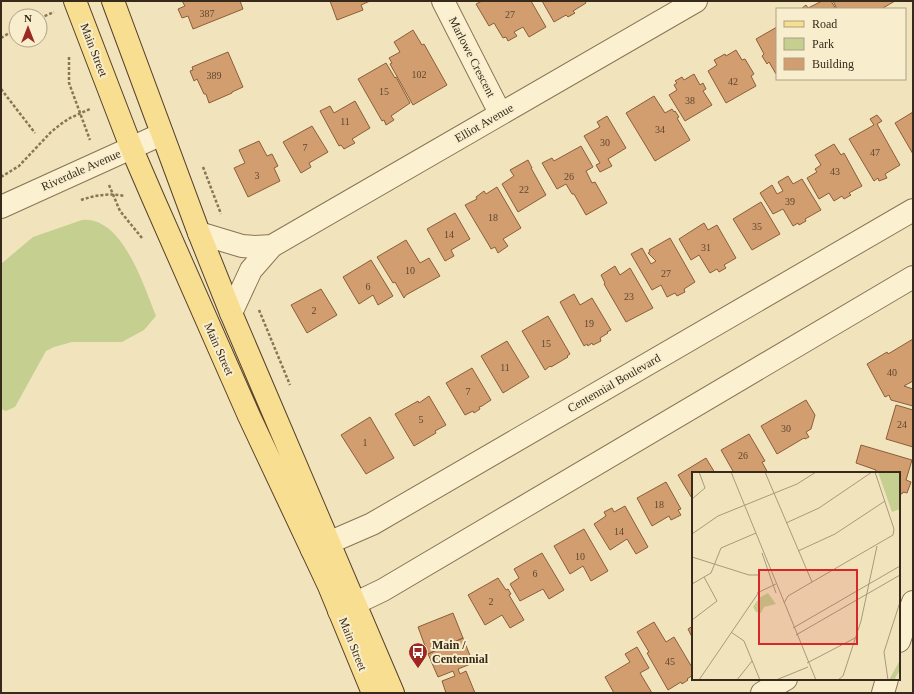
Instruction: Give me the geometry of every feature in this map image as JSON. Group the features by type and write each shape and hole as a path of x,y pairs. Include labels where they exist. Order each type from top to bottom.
{"main road":[{"name":"Main Street","path":"113,1 199,234 320,545 347,607 393,693"},
{"name":"Main Street","path":"66,6 131,147 249,416 320,545"},
{"name":"Main Street","path":"347,607 373,693"}],"street":[{"name":"Marlowe Crescent","path":"443,1 500,113"},
{"name":"Elliot Avenue","path":"231,313 251,270 272,246 696,1"},
{"name":"Riverdale Avenue","path":"1,207 162,134"},
{"name":"Centennial Boulevard","path":"320,545 379,520 913,210"},
{"name":"Elliot Avenue","path":"199,234 242,246 272,246"},
{"path":"347,607 383,590 913,276"},
{"path":"900,636 913,602"},
{"path":"762,693 784,680"},
{"path":"883,693 887,680"}],"path":[{"path":"48,14 66,6"},
{"path":"1,89 34,133"},
{"path":"1,177 19,166 51,132 61,124 70,118 92,108"},
{"path":"80,200 113,194 129,197"}],"green space":[{"path":"82,220 96,222 109,229 120,241 138,272 156,316 144,330 122,342 72,342 46,351 15,407 6,411 1,409 1,264 33,237"}],"building":[{"path":"182,1 240,1 243,9 193,29 188,16 182,18 178,9 185,6"},
{"path":"330,1 370,1 361,5 363,10 337,20"},
{"path":"482,1 531,1 546,27 529,37 523,27 514,32 517,36 508,41 506,37 503,38 494,23 489,26 476,4"},
{"path":"542,1 585,1 586,3 573,11 575,13 568,17 566,15 554,22"},
{"path":"822,1 831,1 835,8 808,8"},
{"path":"833,1 895,1 883,8 836,8"},
{"path":"776,28 776,74 769,62 767,64 762,56 764,54 756,39"},
{"path":"413,30 422,45 424,44 447,85 413,105 390,64 392,63 389,58 400,52 394,42"},
{"path":"736,50 742,60 745,59 754,74 751,76 756,86 726,103 708,71 717,65 714,60 725,54 726,56"},
{"path":"228,52 243,87 209,103 206,94 204,94 197,79 194,81 190,71 193,70 192,67"},
{"path":"386,63 395,78 396,77 410,103 391,116 394,120 386,125 384,120 382,121 358,79"},
{"path":"694,74 700,85 703,83 706,89 703,91 712,105 685,121 669,95 677,90 674,85 677,83 675,81 682,77 684,80"},
{"path":"654,96 665,113 672,109 674,112 675,111 679,117 677,118 690,140 655,161 626,113"},
{"path":"355,101 370,128 352,139 355,143 344,149 341,145 339,146 320,111 330,106 334,113"},
{"path":"913,112 913,154 895,123"},
{"path":"877,115 882,121 877,124 900,165 885,174 887,178 879,181 878,178 874,181 849,139 874,125 870,119"},
{"path":"607,116 626,148 608,159 612,166 600,172 596,165 600,163 584,136 600,127 597,122"},
{"path":"312,126 328,152 309,163 311,167 301,173 283,142"},
{"path":"259,141 267,156 272,154 278,166 274,168 280,181 248,197 234,168 245,163 239,150"},
{"path":"834,144 841,155 844,153 862,186 849,193 851,195 844,199 842,196 834,201 829,193 819,199 807,178 817,172 815,169 821,165 815,155"},
{"path":"581,146 593,167 586,171 592,183 595,182 607,203 586,215 574,194 572,194 566,184 557,189 542,163 552,158 554,161"},
{"path":"528,160 546,195 518,212 502,184 514,176 510,170"},
{"path":"788,176 793,184 802,179 821,210 805,219 806,221 799,225 798,223 793,226 783,209 773,214 760,193 772,185 777,194 783,191 778,182"},
{"path":"497,187 521,228 503,239 508,246 498,253 495,247 491,249 465,205 477,199 476,197 484,191 486,194"},
{"path":"761,202 780,234 752,250 733,219"},
{"path":"455,213 470,239 451,250 454,256 445,261 427,229"},
{"path":"704,223 708,230 717,225 736,258 724,265 726,268 719,272 717,269 710,273 699,255 691,260 679,239"},
{"path":"670,238 695,282 684,289 685,292 677,296 675,293 667,297 661,285 652,290 631,254 642,248 651,264 656,261 648,253 650,252 649,250"},
{"path":"406,240 420,263 429,258 440,276 406,295 404,298 395,282 393,283 377,257"},
{"path":"371,260 393,296 378,305 373,295 359,304 343,277"},
{"path":"615,266 620,275 630,268 653,308 626,322 604,284 605,283 601,275"},
{"path":"321,289 337,315 307,333 291,305"},
{"path":"574,294 580,305 592,298 611,330 600,338 601,341 593,345 592,343 588,346 587,344 584,346 560,302"},
{"path":"548,316 570,354 567,356 568,357 545,370 522,331"},
{"path":"913,339 913,381 904,386 913,389 913,406 891,400 889,395 885,397 867,364 887,352 888,354"},
{"path":"507,341 529,377 503,393 481,356"},
{"path":"472,368 491,400 479,407 480,409 474,413 473,411 465,415 446,383"},
{"path":"429,396 446,425 435,431 436,433 414,446 395,414 418,401 419,403"},
{"path":"806,400 815,415 811,429 806,432 809,437 804,438 777,454 761,426"},
{"path":"896,405 913,410 913,447 886,439"},
{"path":"370,417 394,458 366,474 341,435"},
{"path":"749,434 765,461 762,462 767,472 733,472 721,450"},
{"path":"861,445 912,460 906,480 911,482 907,493 900,493 900,472 875,472 876,470 856,463"},
{"path":"706,458 714,472 692,472 692,498 678,475"},
{"path":"666,482 681,509 678,510 681,515 671,520 669,516 652,526 637,498"},
{"path":"625,506 648,547 636,554 627,539 610,550 594,524 606,516 604,512 612,508 614,512"},
{"path":"584,529 608,571 591,581 583,566 570,574 554,546"},
{"path":"542,553 564,590 549,599 543,589 520,601 510,584 519,578 514,569"},
{"path":"498,578 506,590 508,589 511,594 509,595 524,620 510,628 502,615 485,625 468,595"},
{"path":"453,613 463,638 428,654 418,627"},
{"path":"654,622 666,642 674,637 692,667 692,676 682,684 681,682 668,690 637,632"},
{"path":"692,627 692,637 688,629"},
{"path":"463,638 473,663 458,669 460,674 466,671 475,693 446,693 442,681 455,676 453,671 438,677 428,654"},
{"path":"637,647 649,668 640,673 652,693 614,693 605,677 630,662 625,654"}],"place":[{"name":"Main / Centennial","path":"418,669"}]}
